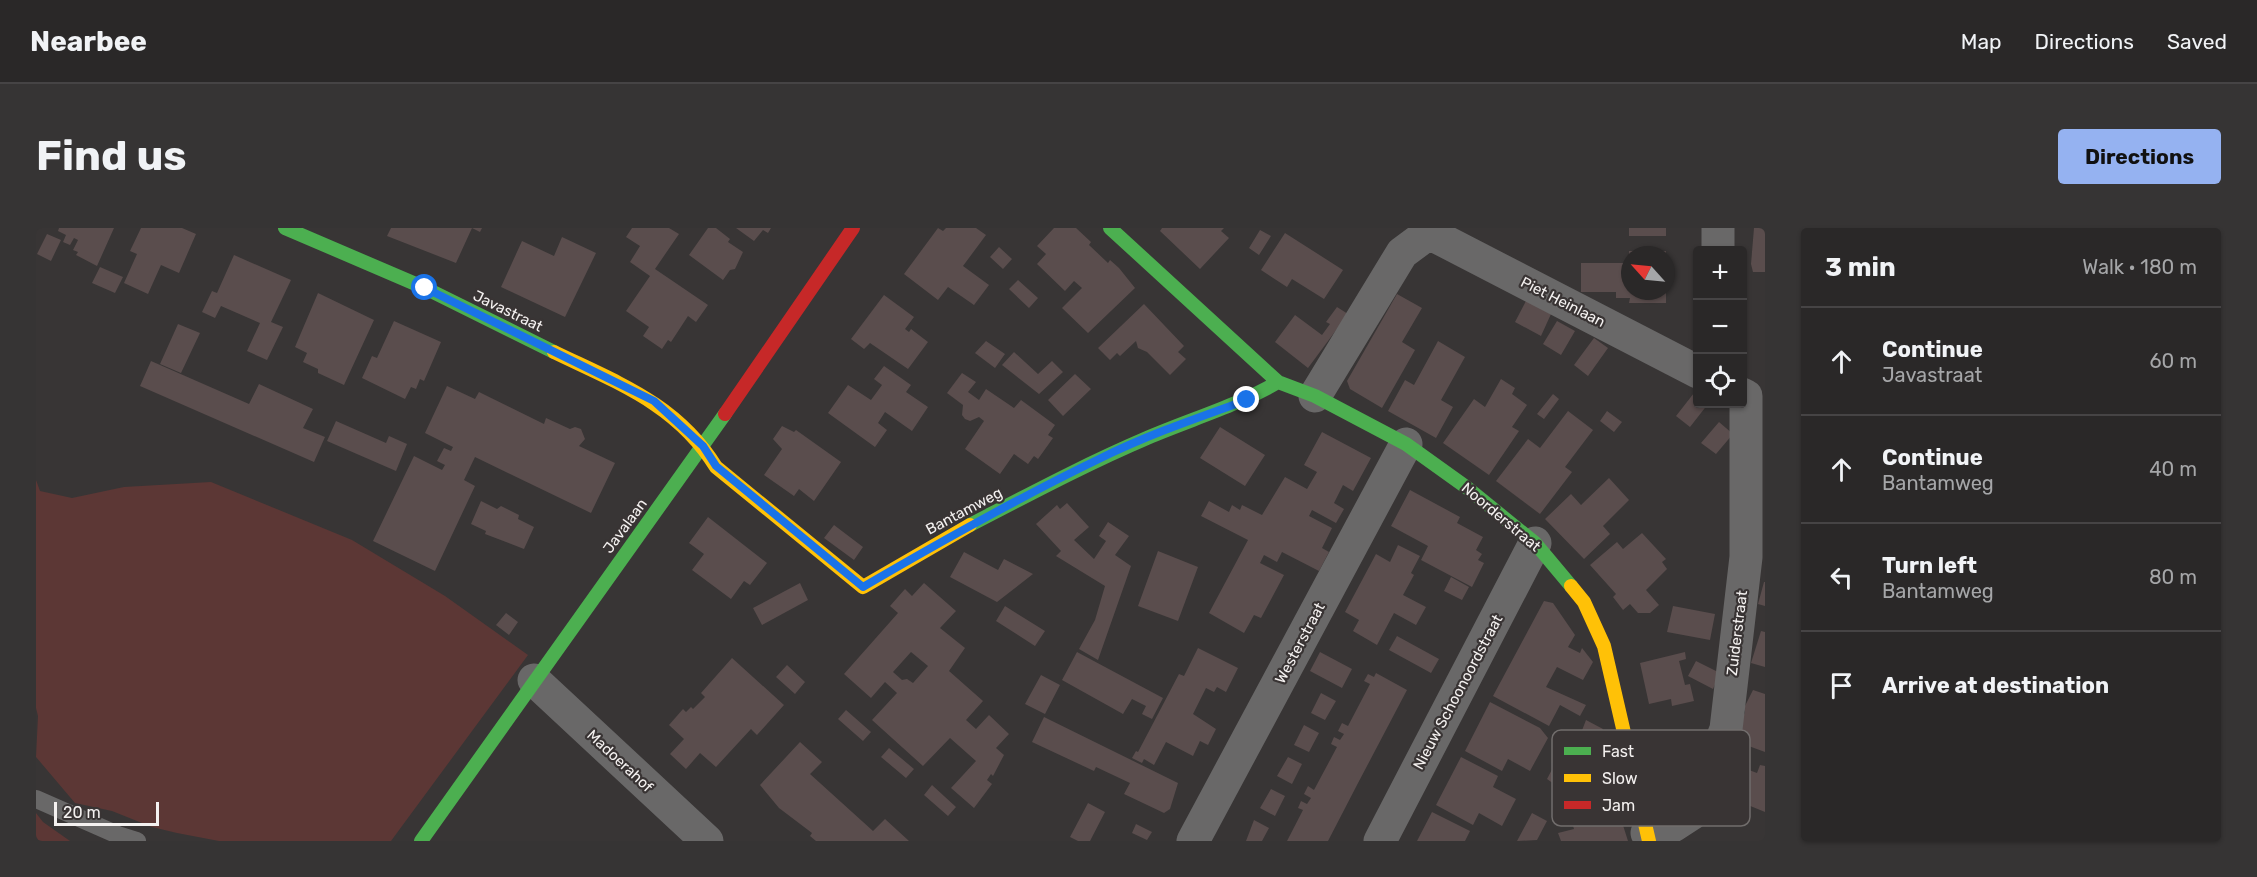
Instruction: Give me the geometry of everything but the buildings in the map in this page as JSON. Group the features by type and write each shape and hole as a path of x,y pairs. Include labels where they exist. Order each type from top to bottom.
{"street":[{"name":"Javastraat","path":"285,228 425,288 654,401 703,446"},
{"name":"Javalaan","path":"421,841 703,446 853,228"},
{"name":"Noorderstraat","path":"1110,228 1278,382 1315,396 1406,444 1466,487 1536,543 1584,602 1604,646 1623,730"},
{"path":"1718,228 1718,246"},
{"name":"Piet Heinlaan","path":"1315,396 1402,253 1429,233 1693,369"},
{"name":"Bantamweg","path":"703,446 716,466 863,587 958,531 1100,458 1174,426 1247,400 1278,382"},
{"name":"Zuiderstraat","path":"1726,730 1746,557 1744,408"},
{"name":"Westerstraat","path":"1193,841 1406,444"},
{"name":"Nieuw Schoonoordstraat","path":"1380,841 1536,543"},
{"name":"Madoerahof","path":"534,680 707,841"},
{"name":"Zuiderstraat","path":"1648,837 1673,826"}],"lane":[{"path":"36,799 118,836 137,841"}],"shaded area":[{"path":"36,480 40,491 72,498 124,487 211,482 352,540 445,596 528,655 391,841 219,841 152,827 112,811 75,803 36,757 38,716 36,708"},
{"path":"36,813 43,822 70,841 36,841"}],"traffic: fast":[{"path":"285,228 425,288 554,352"},
{"path":"1110,228 1278,382 1315,396 1406,444 1466,487 1535,543 1571,586"},
{"path":"970,525 1102,458 1214,412 1278,382"},
{"path":"421,841 725,414"}],"traffic: slow":[{"path":"554,352 623,385 664,411 700,445 716,467 863,587 970,525"},
{"path":"1571,586 1584,602 1604,646 1623,730"},
{"path":"1646,826 1649,841"}],"traffic: jam":[{"path":"725,414 853,228"}],"route":[{"path":"425,288 654,401 703,446 716,466 863,587 958,531 1100,458 1174,426 1247,400"}]}
